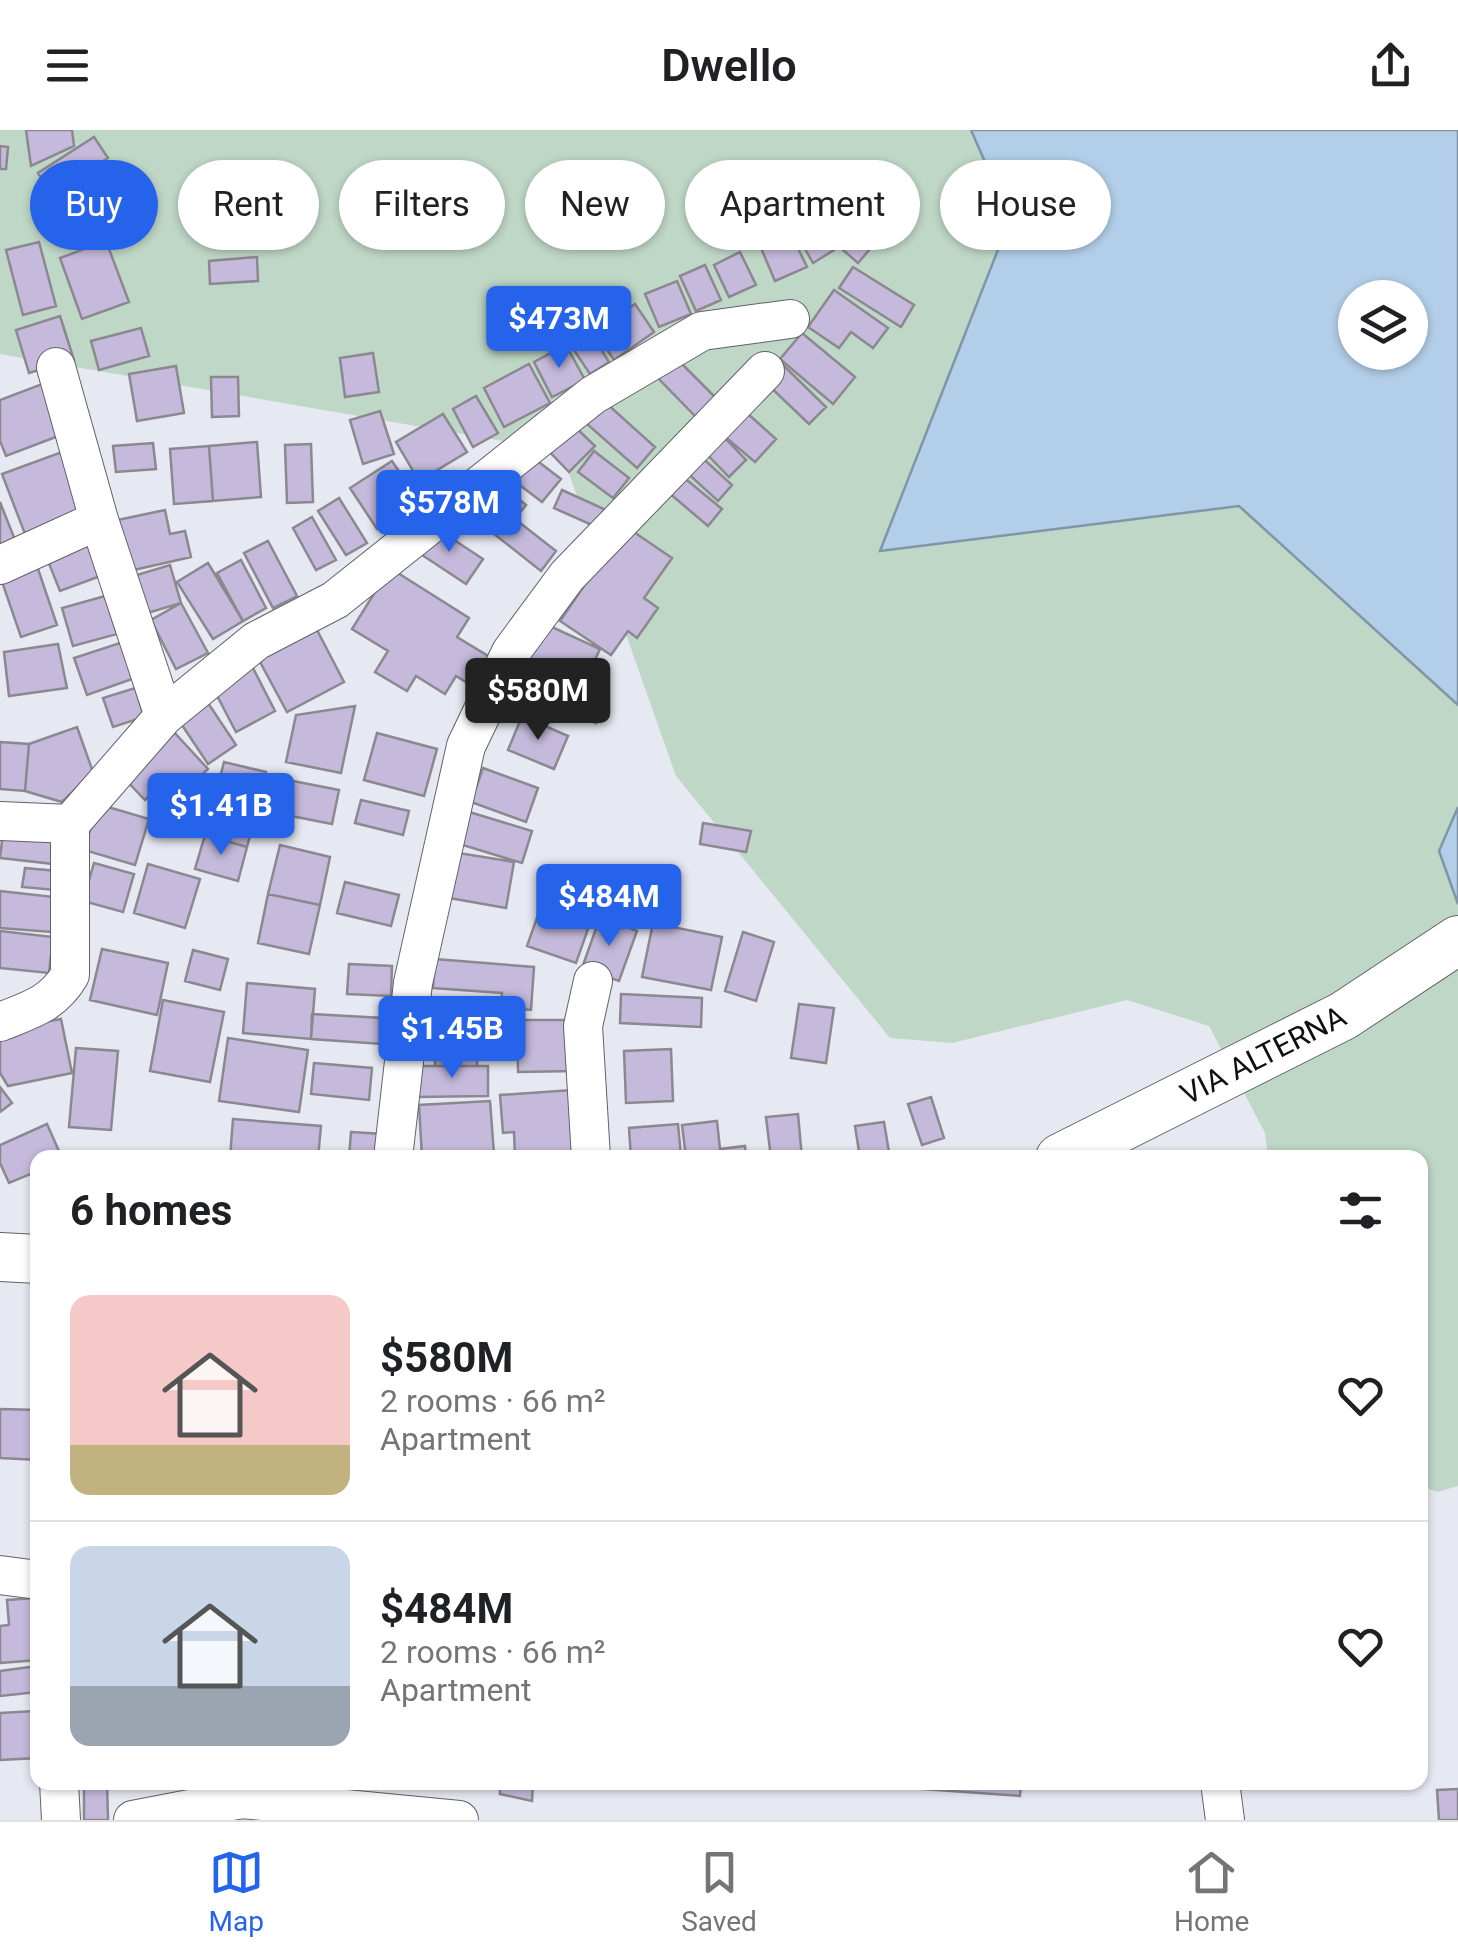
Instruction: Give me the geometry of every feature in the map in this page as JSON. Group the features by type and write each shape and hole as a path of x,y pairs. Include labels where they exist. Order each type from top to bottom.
{"main road":[{"name":"VIA ALTERNA","path":"1076,1150 1344,1016 1458,940"},
{"path":"0,1257 30,1259"}],"street":[{"path":"0,1022 42,1006 59,994 70,975 70,824 164,716 256,641 335,600 593,394 702,330 790,320"},
{"path":"56,367 99,520 164,716"},
{"path":"394,1150 412,983 466,746 496,683 511,652 567,576 765,371"},
{"path":"0,565 99,520"},
{"path":"0,821 70,824"},
{"path":"590,1150 582,1026 593,981"},
{"path":"0,1575 30,1579"},
{"path":"59,1790 61,1820"},
{"path":"1221,1790 1225,1820"},
{"path":"133,1820 242,1799 459,1820"}],"green space":[{"path":"0,130 971,130 984,160 940,160 940,250 998,250 880,551 1239,506 1458,705 1458,807 1439,851 1458,904 1458,1486 1438,1492 1428,1489 1428,1150 1267,1150 1265,1133 1209,1026 1127,1000 952,1043 890,1038 676,776 561,451 0,354"}],"water":[{"path":"971,130 1458,130 1458,705 1239,506 880,551 998,250 1111,250 1111,160 984,160"},
{"path":"1458,807 1458,904 1439,851"}],"building":[{"path":"26,130 72,130 74,146 44,160 30,160"},
{"path":"94,137 108,158 105,160 58,160"},
{"path":"0,146 8,147 6,169 0,169"},
{"path":"30,244 30,250 41,250 56,306 23,315 6,250"},
{"path":"82,250 109,250 129,302 82,319 60,258"},
{"path":"762,250 799,250 807,267 775,281"},
{"path":"806,250 834,250 813,263"},
{"path":"843,250 869,250 858,263"},
{"path":"740,252 756,285 729,297 714,265"},
{"path":"257,257 258,281 210,284 209,261"},
{"path":"705,265 721,300 696,311 680,276"},
{"path":"853,267 914,305 901,327 839,288"},
{"path":"677,281 691,314 659,327 645,294"},
{"path":"834,290 888,328 873,348 851,332 839,348 808,327"},
{"path":"635,304 654,332 614,360 595,332"},
{"path":"60,316 74,360 29,373 16,330"},
{"path":"582,319 609,362 590,374 562,332"},
{"path":"141,328 149,356 99,370 91,341"},
{"path":"802,333 855,377 833,404 780,359"},
{"path":"566,345 585,380 552,397 534,362"},
{"path":"373,353 379,392 345,397 340,358"},
{"path":"674,356 717,399 697,418 655,375"},
{"path":"529,364 550,403 504,427 484,388"},
{"path":"783,365 826,407 809,424 766,383"},
{"path":"176,366 184,413 137,421 129,374"},
{"path":"211,377 238,377 239,416 212,417"},
{"path":"50,381 69,432 6,456 0,441 0,400"},
{"path":"476,396 498,433 473,447 453,409"},
{"path":"606,403 655,447 637,468 587,424"},
{"path":"738,405 776,439 755,462 717,430"},
{"path":"380,411 394,454 363,464 350,420"},
{"path":"443,414 467,452 419,481 396,442"},
{"path":"568,420 595,446 569,472 543,445"},
{"path":"717,430 746,460 729,477 700,447"},
{"path":"257,442 261,497 213,501 209,446"},
{"path":"153,443 156,469 116,472 113,446"},
{"path":"311,444 313,502 287,503 285,445"},
{"path":"209,446 213,501 174,504 170,449"},
{"path":"70,449 92,509 25,534 2,474"},
{"path":"594,451 629,478 613,498 578,472"},
{"path":"527,453 561,479 542,502 509,477"},
{"path":"697,453 732,485 718,501 683,469"},
{"path":"392,461 419,501 377,529 350,488"},
{"path":"682,476 722,509 708,526 668,492"},
{"path":"492,478 526,505 515,519 556,551 541,571 465,511"},
{"path":"562,490 606,510 594,526 554,508"},
{"path":"339,498 367,543 346,555 318,511"},
{"path":"0,502 15,540 0,546"},
{"path":"165,510 170,534 185,531 191,557 125,572 113,521"},
{"path":"312,517 336,560 316,570 293,528"},
{"path":"433,526 483,559 466,584 416,551"},
{"path":"625,526 672,558 644,598 658,608 637,638 628,631 611,655 560,621"},
{"path":"92,538 106,574 60,591 46,556"},
{"path":"268,541 297,596 273,608 244,553"},
{"path":"35,560 57,625 21,637 0,576"},
{"path":"241,560 266,608 243,621 217,573"},
{"path":"208,563 243,621 213,639 177,582"},
{"path":"170,565 181,603 141,615 130,577"},
{"path":"390,568 469,618 457,637 498,662 479,690 456,676 445,694 416,676 407,691 375,672 388,651 352,629"},
{"path":"105,596 117,634 73,646 62,608"},
{"path":"181,603 208,653 176,669 151,620"},
{"path":"541,622 600,649 583,685 608,696 596,723 512,685"},
{"path":"317,630 344,682 287,712 259,660"},
{"path":"123,642 135,678 87,695 74,658"},
{"path":"58,644 67,688 9,696 4,652"},
{"path":"252,666 275,711 236,732 212,686"},
{"path":"135,688 144,717 113,727 103,698"},
{"path":"208,703 236,745 208,764 180,722"},
{"path":"355,706 341,773 286,762 296,715"},
{"path":"522,716 568,736 554,769 508,750"},
{"path":"77,727 93,772 62,802 25,791 29,744"},
{"path":"173,731 208,769 170,805 156,789 145,800 123,777"},
{"path":"377,733 437,749 424,796 364,780"},
{"path":"0,742 29,744 25,791 0,789"},
{"path":"224,762 266,772 257,808 215,797"},
{"path":"483,768 538,788 526,822 471,802"},
{"path":"293,781 339,790 332,824 286,815"},
{"path":"215,797 257,808 247,847 205,835"},
{"path":"361,800 409,811 403,835 355,823"},
{"path":"98,804 149,819 135,865 84,850"},
{"path":"466,811 532,831 522,863 456,843"},
{"path":"703,823 751,831 746,852 700,844"},
{"path":"3,832 57,838 54,864 0,858"},
{"path":"205,835 247,847 238,881 195,869"},
{"path":"280,845 330,857 320,905 268,894"},
{"path":"446,851 514,862 506,908 438,896"},
{"path":"94,863 134,874 123,912 83,901"},
{"path":"148,864 200,879 185,928 134,913"},
{"path":"25,868 57,871 55,890 22,887"},
{"path":"345,882 399,895 391,926 337,913"},
{"path":"617,887 654,898 646,922 609,911"},
{"path":"0,891 54,897 51,932 0,928"},
{"path":"268,894 320,905 309,954 258,943"},
{"path":"539,912 588,929 576,963 527,946"},
{"path":"600,917 637,931 619,981 582,968"},
{"path":"653,923 722,937 711,990 642,977"},
{"path":"0,931 53,937 49,973 0,968"},
{"path":"743,932 774,942 756,1001 725,991"},
{"path":"102,949 168,963 157,1015 90,1000"},
{"path":"193,950 228,959 220,990 185,981"},
{"path":"435,959 534,967 531,1010 501,1007 502,993 433,988"},
{"path":"349,964 392,966 391,996 347,994"},
{"path":"247,983 315,989 311,1039 243,1033"},
{"path":"621,994 702,998 701,1027 620,1023"},
{"path":"163,1000 224,1012 210,1082 150,1071"},
{"path":"799,1004 834,1008 826,1063 791,1058"},
{"path":"427,1008 495,1013 494,1035 425,1030"},
{"path":"312,1014 383,1018 382,1044 311,1039"},
{"path":"61,1019 72,1073 8,1086 0,1073 0,1037 13,1028"},
{"path":"517,1020 576,1020 576,1071 518,1072"},
{"path":"228,1038 308,1050 299,1112 219,1101"},
{"path":"435,1039 478,1039 477,1066 435,1066"},
{"path":"76,1048 118,1051 111,1130 69,1127"},
{"path":"671,1049 673,1101 626,1103 624,1051"},
{"path":"314,1063 372,1068 369,1100 311,1094"},
{"path":"417,1066 488,1066 488,1096 417,1097"},
{"path":"0,1087 12,1103 0,1112"},
{"path":"572,1090 576,1150 515,1150 514,1132 503,1133 500,1095"},
{"path":"931,1097 944,1138 922,1145 908,1104"},
{"path":"490,1101 494,1150 422,1150 419,1105"},
{"path":"798,1114 801,1150 770,1150 766,1117"},
{"path":"233,1119 321,1126 319,1150 231,1150"},
{"path":"717,1121 720,1149 745,1146 745,1150 685,1150 682,1125"},
{"path":"884,1122 889,1150 859,1150 855,1126"},
{"path":"47,1124 58,1150 30,1150 30,1174 9,1183 0,1163 0,1145"},
{"path":"678,1124 680,1150 630,1150 629,1128"},
{"path":"351,1132 384,1134 383,1150 350,1150"},
{"path":"0,1409 30,1410 30,1460 0,1458"},
{"path":"30,1598 30,1661 0,1663 0,1626 9,1625 7,1600"},
{"path":"30,1667 30,1693 0,1696 0,1671"},
{"path":"30,1711 30,1758 0,1760 0,1713"},
{"path":"1458,1789 1458,1820 1439,1820 1437,1790"},
{"path":"84,1790 107,1790 108,1820 84,1820"},
{"path":"500,1790 533,1790 532,1801 500,1794"},
{"path":"936,1790 1020,1790 1020,1796"}]}
